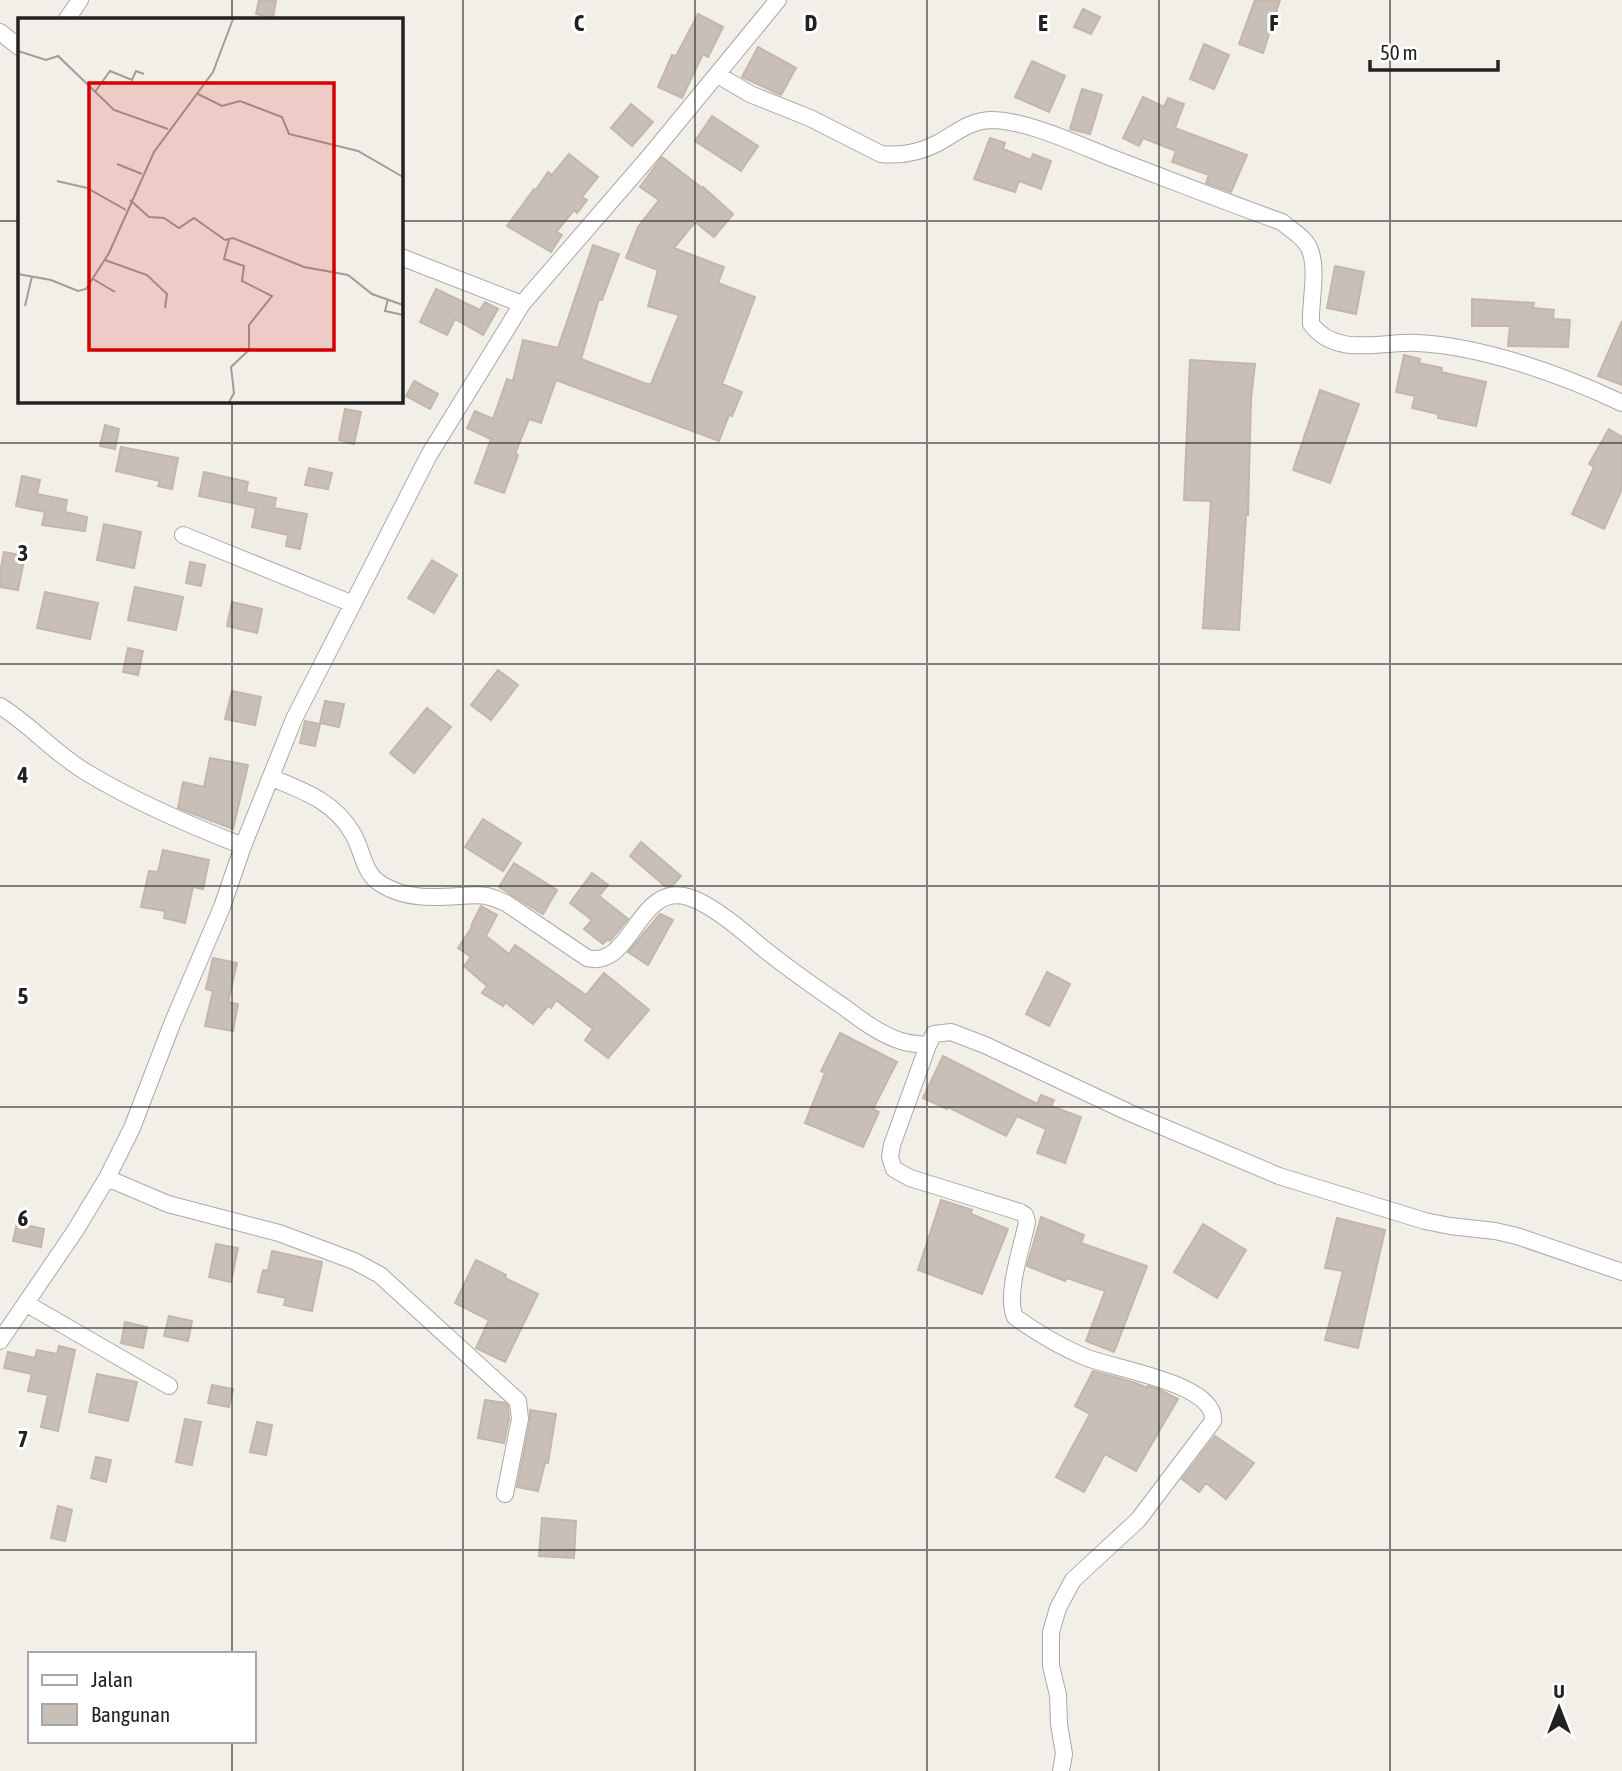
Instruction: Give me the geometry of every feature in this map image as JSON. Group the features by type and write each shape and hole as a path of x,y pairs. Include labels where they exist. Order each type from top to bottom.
{"street":[{"path":"68,18 80,0"},
{"path":"0,1340 27,1304 107,1178 132,1128 307,691 429,455 522,304 718,75 778,0"},
{"path":"0,32 18,46"},
{"path":"718,75 750,94 810,118 881,153 892,155 936,144 964,125 988,120 1004,121 1056,136 1282,222 1310,250 1314,271 1311,324 1328,339 1353,345 1417,343 1463,349 1586,386 1622,402"},
{"path":"402,257 522,304"},
{"path":"183,535 353,604"},
{"path":"0,706 23,720 55,750 86,772 164,814 243,846"},
{"path":"272,778 315,796 338,813 355,837 370,875 394,891 431,898 473,895 494,898 594,960 607,958 615,953 646,912 662,900 672,896 692,898 740,929 783,965 873,1028 901,1041 928,1045"},
{"path":"1061,1771 1064,1754 1058,1695 1051,1666 1051,1632 1058,1608 1073,1580 1138,1520 1213,1421 1214,1415 1211,1407 1187,1389 1084,1357 1015,1317 1012,1294 1027,1222 1025,1215 910,1178 894,1169 890,1157 892,1145 934,1034 951,1032 985,1045 1130,1113 1279,1176 1425,1221 1517,1236 1622,1272"},
{"path":"107,1178 179,1207 279,1233 354,1261 380,1275 518,1401 520,1419 505,1494"},
{"path":"27,1304 169,1386"}],"building":[{"path":"259,0 276,0 273,18 256,14"},
{"path":"1255,0 1280,0 1263,53 1239,44"},
{"path":"1083,9 1100,17 1091,34 1074,27"},
{"path":"698,14 723,27 708,57 703,54 682,98 658,87 672,55 676,56"},
{"path":"1204,44 1229,55 1214,89 1190,79"},
{"path":"758,47 796,68 781,95 742,77"},
{"path":"1032,61 1065,76 1049,112 1015,97"},
{"path":"1082,89 1102,95 1090,134 1070,129"},
{"path":"1143,97 1164,107 1168,98 1184,104 1175,128 1247,155 1231,192 1206,183 1209,175 1172,162 1176,151 1143,138 1139,146 1123,138"},
{"path":"631,104 653,122 632,146 611,128"},
{"path":"712,116 758,146 741,171 695,141"},
{"path":"990,138 1005,143 1003,149 1031,160 1033,154 1051,161 1041,189 1019,181 1015,192 974,179"},
{"path":"569,154 598,177 582,197 587,200 577,213 574,210 556,232 562,235 551,252 507,226 548,172 552,175"},
{"path":"662,157 703,187 733,214 714,237 695,222 674,248 724,267 718,283 755,297 722,384 742,392 719,441 556,380 541,423 529,419 504,493 475,483 491,439 467,428 475,411 493,419 507,379 513,381 523,340 558,348 593,245 619,254 602,300 599,299 581,359 651,384 679,315 648,306 658,270 626,258 638,227 659,200 640,187"},
{"path":"1335,266 1364,272 1356,314 1327,308"},
{"path":"436,289 480,310 485,302 498,309 483,335 455,319 447,335 420,322"},
{"path":"1472,299 1534,303 1533,308 1554,310 1553,319 1570,320 1568,347 1508,346 1510,326 1472,326"},
{"path":"1622,321 1622,385 1598,376"},
{"path":"1404,355 1420,359 1419,363 1442,368 1441,372 1486,382 1476,426 1438,418 1438,414 1412,408 1415,396 1396,392"},
{"path":"1190,360 1255,364 1239,630 1203,628 1211,501 1184,500"},
{"path":"414,381 438,394 430,409 406,396"},
{"path":"1320,390 1359,404 1330,483 1293,470"},
{"path":"345,409 361,412 354,444 339,440"},
{"path":"105,425 119,429 115,449 100,446"},
{"path":"1609,429 1622,437 1622,489 1604,529 1572,514 1594,467 1589,464"},
{"path":"121,447 178,458 172,489 158,486 160,481 116,471"},
{"path":"309,468 332,473 328,489 305,485"},
{"path":"204,472 248,482 246,492 276,498 274,508 307,514 300,549 286,546 288,535 252,527 256,508 199,496"},
{"path":"22,476 40,480 37,494 67,500 65,512 87,517 85,531 42,525 45,512 16,506"},
{"path":"104,524 141,532 134,568 97,560"},
{"path":"4,552 25,556 18,590 0,587"},
{"path":"432,560 457,575 434,613 408,598"},
{"path":"190,562 205,565 201,586 186,583"},
{"path":"135,587 183,597 176,630 128,620"},
{"path":"45,592 98,603 90,639 37,628"},
{"path":"232,602 262,609 257,633 227,626"},
{"path":"128,648 143,651 138,675 123,672"},
{"path":"498,670 518,685 491,720 471,705"},
{"path":"232,691 261,697 255,725 225,719"},
{"path":"325,701 344,704 339,727 320,723"},
{"path":"427,708 451,727 414,773 390,753"},
{"path":"305,721 320,724 315,746 300,743"},
{"path":"210,758 248,765 233,829 178,808 183,782 204,787"},
{"path":"483,819 521,843 503,871 465,847"},
{"path":"641,842 681,876 673,885 666,887 630,856"},
{"path":"163,850 209,860 203,889 193,887 185,923 164,918 165,911 141,907 149,871 158,872"},
{"path":"514,863 557,890 543,914 499,887"},
{"path":"592,873 608,885 599,896 628,919 610,941 608,939 603,944 584,929 592,920 570,903"},
{"path":"481,906 497,915 486,936 509,954 515,945 586,995 604,973 649,1010 608,1058 585,1040 593,1029 556,1000 533,1024 505,1002 503,1006 482,993 487,986 464,966 471,957 458,948 472,927"},
{"path":"660,914 673,920 648,965 628,952"},
{"path":"213,958 237,963 228,1002 238,1004 233,1031 205,1026 213,991 206,989"},
{"path":"1047,972 1070,984 1049,1026 1026,1014"},
{"path":"840,1033 897,1062 873,1109 879,1112 863,1147 805,1123 825,1073 821,1071"},
{"path":"943,1056 1037,1104 1041,1095 1054,1100 1051,1106 1081,1117 1065,1163 1037,1153 1046,1129 1017,1116 1006,1136 948,1107 947,1109 923,1098"},
{"path":"941,1200 972,1210 971,1214 1008,1229 982,1294 918,1270"},
{"path":"1041,1217 1084,1235 1081,1243 1147,1266 1114,1352 1086,1341 1105,1291 1067,1278 1065,1281 1027,1266"},
{"path":"1337,1218 1385,1230 1358,1348 1325,1340 1343,1271 1325,1268"},
{"path":"17,1223 44,1229 41,1247 13,1241"},
{"path":"1203,1224 1246,1250 1217,1298 1174,1272"},
{"path":"216,1244 238,1248 231,1282 209,1277"},
{"path":"272,1251 322,1262 312,1311 284,1305 286,1298 258,1292 263,1270 268,1271"},
{"path":"476,1260 538,1294 505,1362 476,1348 489,1320 455,1303"},
{"path":"169,1316 192,1321 188,1341 164,1336"},
{"path":"125,1322 147,1327 143,1348 121,1343"},
{"path":"59,1346 75,1350 58,1431 41,1427 48,1395 28,1391 32,1374 4,1368 8,1352 35,1358 37,1350 57,1354"},
{"path":"1093,1371 1158,1389 1178,1399 1136,1471 1105,1454 1084,1492 1056,1477 1090,1414 1075,1406"},
{"path":"97,1374 137,1382 128,1421 89,1412"},
{"path":"212,1385 233,1389 229,1407 208,1403"},
{"path":"485,1400 505,1403 508,1406 509,1419 504,1443 478,1438"},
{"path":"530,1410 556,1414 548,1463 545,1463 538,1491 517,1487"},
{"path":"185,1419 201,1422 192,1465 176,1462"},
{"path":"257,1422 272,1425 266,1455 250,1452"},
{"path":"1215,1436 1254,1463 1226,1499 1206,1483 1199,1492 1182,1479"},
{"path":"96,1457 111,1460 106,1482 91,1478"},
{"path":"58,1506 72,1510 65,1541 51,1538"},
{"path":"542,1518 576,1521 574,1558 539,1556"}]}
